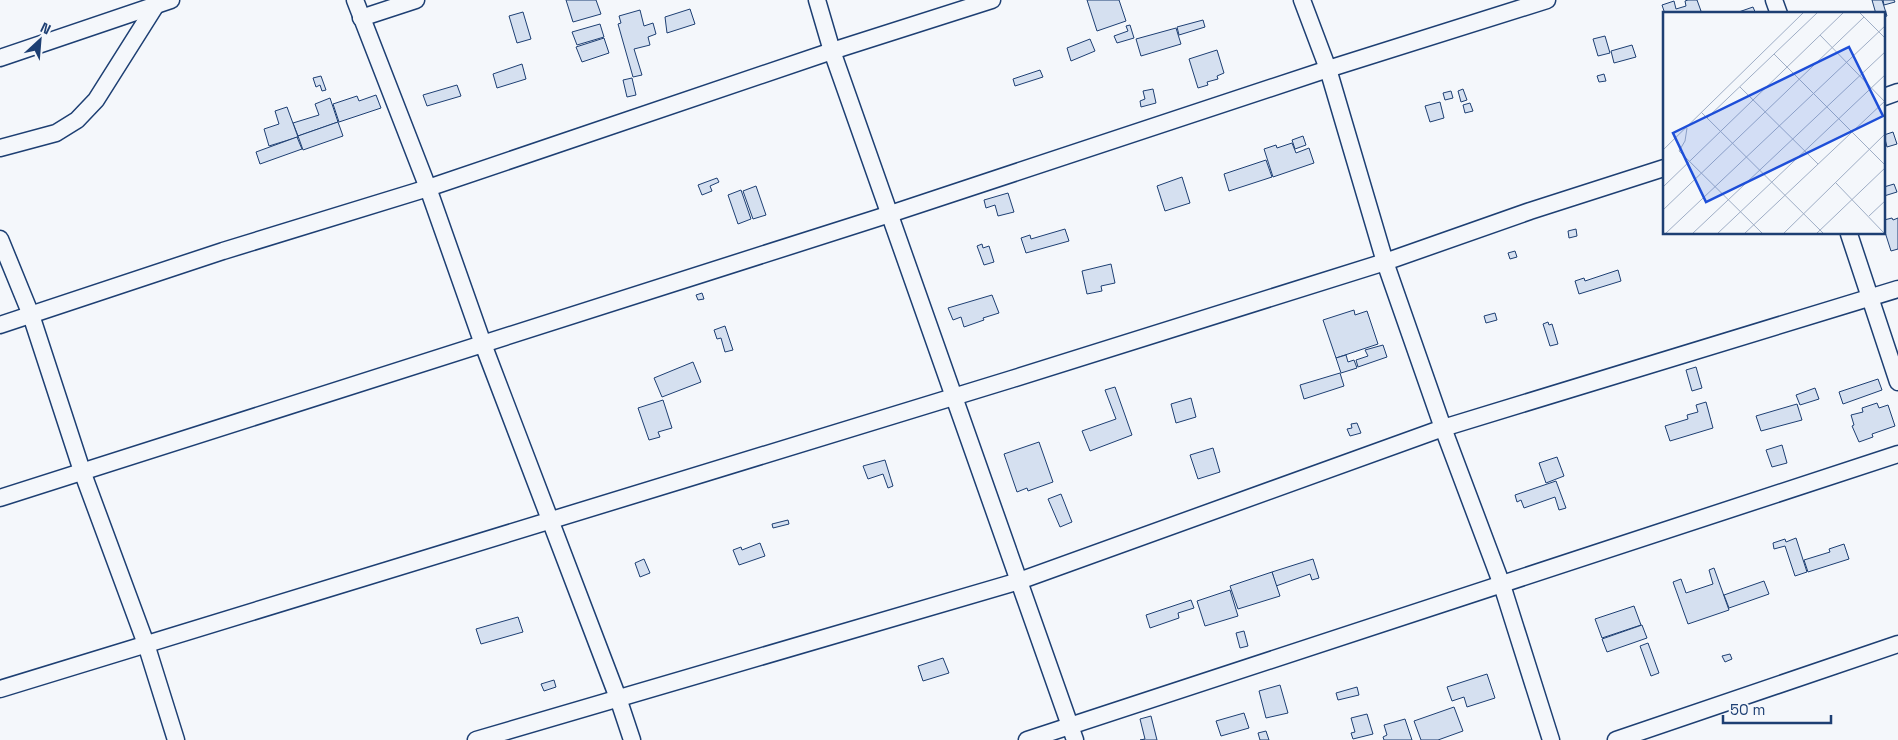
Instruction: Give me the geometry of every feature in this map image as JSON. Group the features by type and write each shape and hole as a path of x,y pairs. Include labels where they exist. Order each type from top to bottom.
{"street":[{"path":"354,0 428,188 484,344 618,698 632,740"},
{"path":"361,18 416,0"},
{"path":"816,0 832,51 1072,734"},
{"path":"0,325 224,250 428,188 832,51 992,0"},
{"path":"1302,0 1328,70 1385,262 1443,428 1502,585 1551,740"},
{"path":"0,498 890,214 1547,0"},
{"path":"1774,0 1778,12"},
{"path":"0,58 164,2"},
{"path":"0,148 56,133 77,120 96,100 164,2"},
{"path":"1886,96 1898,92"},
{"path":"0,689 1385,262 1663,168"},
{"path":"1850,235 1898,382"},
{"path":"0,239 31,315 82,472 146,644 176,740"},
{"path":"476,740 1019,581 1443,428 1898,289"},
{"path":"1027,740 1072,734 1502,585 1898,454"},
{"path":"1616,740 1898,644"}],"building":[{"path":"566,0 596,0 601,14 573,22"},
{"path":"1087,0 1119,0 1126,21 1097,31"},
{"path":"1697,0 1701,11 1664,12 1662,5 1674,1 1676,9 1686,6 1685,1"},
{"path":"1872,0 1882,0 1886,12 1875,12"},
{"path":"1883,0 1894,0 1895,2 1884,5"},
{"path":"1753,7 1755,12 1739,12"},
{"path":"690,9 695,24 667,33 665,17"},
{"path":"640,10 644,26 653,23 656,34 648,37 650,45 634,49 642,75 633,77 618,24 621,23 619,16"},
{"path":"523,12 531,39 517,43 509,16"},
{"path":"1203,20 1205,27 1179,35 1177,27"},
{"path":"600,24 604,37 577,45 572,32"},
{"path":"1130,25 1134,38 1117,43 1114,36 1128,31 1126,26"},
{"path":"1176,28 1181,44 1141,56 1136,39"},
{"path":"1605,36 1610,53 1598,56 1593,39"},
{"path":"604,38 609,53 582,62 576,47"},
{"path":"1090,39 1095,51 1071,61 1067,48"},
{"path":"1632,45 1636,57 1614,63 1611,51"},
{"path":"1217,50 1224,73 1217,76 1218,79 1207,82 1208,85 1198,88 1189,59"},
{"path":"522,64 526,79 497,88 493,74"},
{"path":"1040,70 1043,77 1015,86 1013,79"},
{"path":"1604,74 1606,81 1599,82 1597,76"},
{"path":"321,76 326,90 322,91 320,85 316,87 313,78"},
{"path":"632,78 636,95 627,97 623,80"},
{"path":"457,85 461,96 427,106 423,95"},
{"path":"1153,89 1156,103 1141,107 1140,101 1145,99 1143,91"},
{"path":"1463,89 1467,100 1461,102 1458,91"},
{"path":"1451,91 1453,98 1445,100 1443,93"},
{"path":"376,95 381,108 339,122 333,104 357,96 359,101"},
{"path":"330,98 338,122 298,136 293,123 319,115 315,104"},
{"path":"1440,102 1444,118 1430,122 1425,106"},
{"path":"1470,103 1473,111 1465,113 1463,105"},
{"path":"287,107 298,137 269,146 264,129 279,124 275,111"},
{"path":"338,122 343,136 303,150 298,136"},
{"path":"1893,132 1897,144 1887,147 1886,134"},
{"path":"1303,136 1306,145 1295,149 1292,140"},
{"path":"297,137 302,149 260,164 256,152"},
{"path":"1292,143 1296,153 1309,148 1314,163 1273,177 1264,149 1276,145 1277,148"},
{"path":"1266,160 1272,177 1229,191 1224,174"},
{"path":"1182,177 1190,203 1165,211 1157,186"},
{"path":"717,178 719,182 710,186 712,191 702,195 698,185"},
{"path":"1894,184 1897,192 1886,195 1886,186"},
{"path":"756,186 766,215 753,219 743,191"},
{"path":"741,190 751,219 738,224 728,195"},
{"path":"1008,193 1014,212 998,216 995,205 986,208 984,200"},
{"path":"1898,218 1898,249 1891,251 1886,235 1886,220"},
{"path":"1065,229 1069,241 1026,253 1021,238 1030,235 1031,239"},
{"path":"1576,229 1577,236 1569,238 1568,231"},
{"path":"982,244 983,248 989,246 994,262 984,265 977,246"},
{"path":"1515,251 1517,257 1510,259 1508,253"},
{"path":"1111,264 1115,283 1101,286 1102,291 1087,294 1082,271"},
{"path":"1618,270 1621,281 1579,294 1575,281 1584,278 1585,281"},
{"path":"702,293 704,299 698,300 696,295"},
{"path":"992,295 999,313 964,327 961,317 953,320 948,308"},
{"path":"1354,310 1355,315 1367,311 1378,344 1336,358 1323,320"},
{"path":"1495,313 1497,320 1486,323 1484,316"},
{"path":"1548,322 1549,325 1552,324 1558,344 1550,346 1543,324"},
{"path":"725,326 733,350 725,352 721,338 717,339 714,330"},
{"path":"1383,345 1387,357 1358,367 1356,360 1368,356 1365,350"},
{"path":"1346,355 1348,362 1354,360 1357,368 1341,373 1336,358"},
{"path":"693,362 701,382 662,397 654,378"},
{"path":"1696,367 1702,388 1692,391 1686,370"},
{"path":"1340,373 1344,386 1304,399 1300,385"},
{"path":"1878,379 1882,390 1843,404 1839,392"},
{"path":"1115,387 1132,435 1090,451 1082,431 1116,419 1105,390"},
{"path":"1815,388 1819,399 1800,405 1796,395"},
{"path":"1191,398 1196,417 1176,423 1171,404"},
{"path":"663,400 672,428 658,432 660,437 649,440 638,408"},
{"path":"1706,402 1713,428 1670,441 1665,426 1688,419 1687,415 1698,412 1696,405"},
{"path":"1877,403 1879,408 1888,405 1895,426 1872,434 1873,437 1859,442 1852,426 1854,425 1851,415 1863,412 1862,408"},
{"path":"1797,404 1802,420 1761,431 1756,416"},
{"path":"1357,423 1361,433 1350,436 1347,429 1352,428 1351,424"},
{"path":"1039,442 1053,482 1028,491 1027,488 1017,492 1004,454"},
{"path":"1782,445 1787,463 1772,467 1766,450"},
{"path":"1213,448 1220,472 1198,479 1190,455"},
{"path":"1557,457 1564,476 1546,483 1539,463"},
{"path":"885,460 893,486 888,488 883,474 868,479 863,466"},
{"path":"1556,481 1566,508 1559,510 1555,497 1524,508 1521,500 1517,502 1515,495"},
{"path":"1061,494 1072,522 1060,527 1048,499"},
{"path":"788,520 789,524 773,528 772,524"},
{"path":"1796,538 1807,572 1795,576 1785,546 1774,549 1773,543 1785,539 1786,542"},
{"path":"760,543 765,556 739,565 733,550 741,547 742,550"},
{"path":"1844,544 1849,559 1808,572 1804,560 1830,552 1829,549"},
{"path":"644,559 650,573 640,577 635,563"},
{"path":"1313,559 1319,578 1312,580 1310,574 1276,586 1272,572"},
{"path":"1714,568 1729,610 1688,624 1673,582 1681,579 1686,593 1713,584 1709,570"},
{"path":"1272,572 1280,596 1238,609 1230,586"},
{"path":"1764,581 1769,594 1729,608 1724,595"},
{"path":"1230,590 1238,616 1205,626 1197,601"},
{"path":"1191,600 1194,608 1178,613 1179,618 1150,628 1146,615"},
{"path":"1634,606 1641,625 1602,638 1595,619"},
{"path":"518,617 523,632 481,644 476,629"},
{"path":"1642,625 1647,638 1607,652 1602,639"},
{"path":"1244,631 1248,646 1240,648 1236,633"},
{"path":"1648,643 1659,673 1651,676 1640,646"},
{"path":"1730,654 1732,659 1725,662 1722,656"},
{"path":"943,658 949,673 923,681 918,666"},
{"path":"1487,674 1495,698 1467,707 1464,697 1452,701 1447,687"},
{"path":"554,680 556,687 544,691 541,684"},
{"path":"1280,685 1288,713 1266,718 1259,691"},
{"path":"1357,687 1359,695 1338,700 1336,693"},
{"path":"1454,707 1463,731 1438,740 1421,740 1414,721"},
{"path":"1244,713 1249,728 1221,736 1216,721"},
{"path":"1367,714 1373,734 1353,739 1351,733 1355,732 1351,718"},
{"path":"1151,716 1157,740 1140,740 1145,739 1140,719"},
{"path":"1405,719 1412,740 1384,740 1383,737 1387,735 1384,725"},
{"path":"1266,731 1269,740 1260,740 1258,733"}]}
